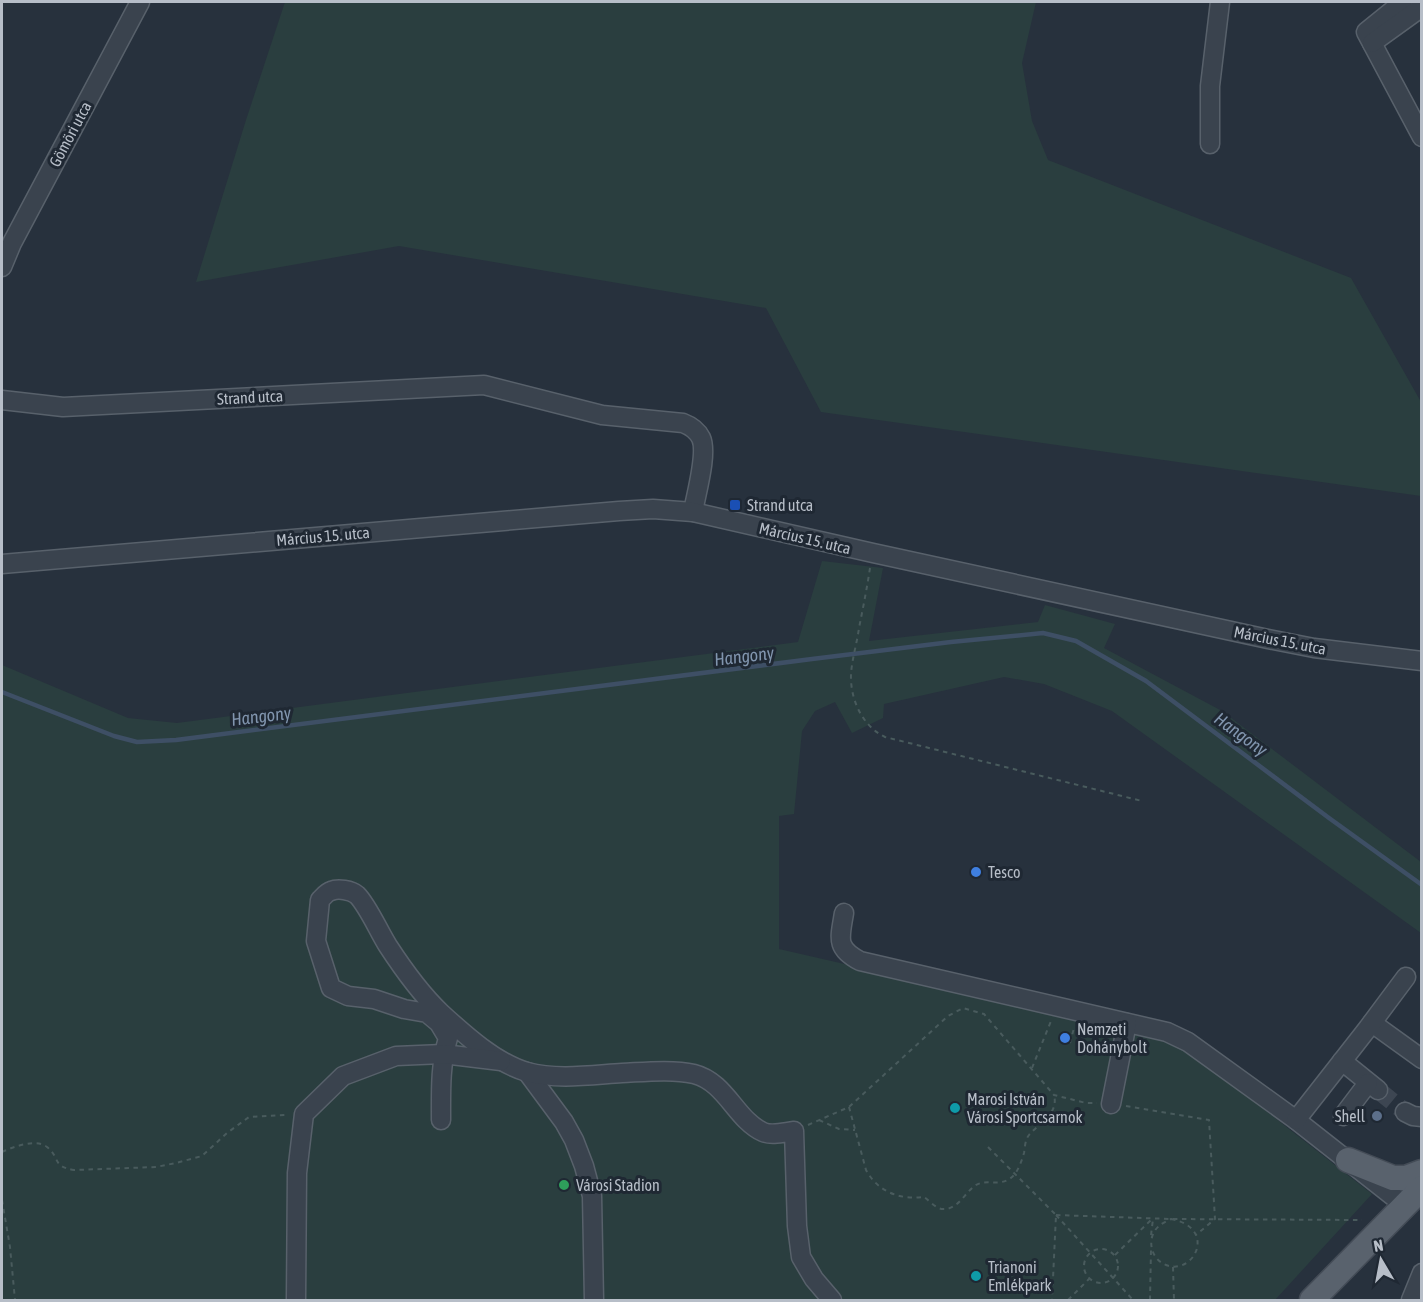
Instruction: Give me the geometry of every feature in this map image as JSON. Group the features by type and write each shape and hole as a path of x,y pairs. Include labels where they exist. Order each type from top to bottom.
{"main road":[{"path":"1348,1160 1393,1178 1406,1178 1422,1172"},
{"path":"1312,1300 1413,1196"}],"street":[{"name":"Gömöri utca","path":"2,267 12,243 140,2"},
{"path":"1210,144 1210,86 1220,2"},
{"path":"1403,2 1366,32 1422,137"},
{"path":"1372,43 1422,7"},
{"name":"Strand utca","path":"2,400 63,407 484,385 602,415 683,423 692,427 700,435 703,445 693,512"},
{"name":"Március 15. utca","path":"2,564 653,509 693,512 1280,641 1344,652 1422,661"},
{"path":"441,1120 443,1054 448,1038 439,1023 427,1013 404,1009 374,999 348,996 331,988 316,941 320,900 330,891 343,890 356,894 388,947 414,983 440,1012 502,1062"},
{"path":"844,913 842,944 847,953 860,961 1167,1032 1188,1042 1348,1160 1413,1196"},
{"path":"1296,1120 1406,976"},
{"path":"1111,1104 1127,1023"},
{"path":"1372,1023 1422,1059"},
{"path":"296,1300 297,1173 304,1114 343,1076 396,1056 443,1054 502,1062 527,1072 560,1076 655,1071 695,1074 714,1083 748,1121 764,1132 777,1134 794,1131 797,1226 801,1257 814,1279 832,1300"},
{"path":"1342,1061 1373,1086 1343,1116"},
{"path":"527,1072 564,1122 584,1166 592,1196 594,1300"},
{"path":"1411,1300 1422,1273"}],"path":[{"path":"873,553 851,673 853,695 862,716 873,730 885,737 1142,801"},
{"path":"1032,1068 1057,1007"},
{"path":"794,1131 849,1107 948,1016 963,1008 984,1014 1054,1095 1055,1104 1052,1112 1026,1137 1021,1162 1015,1174 1001,1182 976,1185 951,1208 942,1209 924,1197 893,1195 871,1179 866,1170 849,1107"},
{"path":"1054,1095 1086,1103 1111,1104 1209,1120 1215,1219"},
{"path":"2,1152 23,1145 39,1144 47,1147 59,1165 67,1169 156,1167 202,1156 249,1117 304,1114"},
{"path":"819,1120 839,1129 855,1130"},
{"path":"988,1147 1056,1215 1133,1300"},
{"path":"2,1200 10,1247 15,1300"},
{"path":"1056,1215 1369,1221"},
{"path":"1052,1300 1056,1215"},
{"path":"1150,1300 1153,1218"},
{"path":"1115,1255 1153,1218"},
{"path":"1171,1219 1186,1223 1192,1228 1198,1242 1193,1257 1181,1266 1173,1267 1159,1261 1151,1248 1153,1233 1157,1227 1171,1219"},
{"path":"1196,1235 1215,1219"},
{"path":"1106,1249 1115,1255 1119,1265 1113,1278 1104,1283 1089,1278 1084,1263 1090,1253 1106,1249"},
{"path":"1173,1267 1174,1300"},
{"path":"1068,1300 1089,1278"}],"green space":[{"path":"285,2 1036,2 1022,63 1032,121 1048,160 1351,278 1421,402 1421,496 821,412 766,308 399,246 196,282"},
{"path":"822,561 883,568 869,641 1038,622 1045,605 1115,624 1104,648 1222,711 1421,862 1421,933 1112,711 1044,684 1004,677 884,704 883,718 852,733 835,702 815,711 802,731 794,814 779,816 779,949 1164,1037 1186,1048 1372,1194 1275,1300 2,1300 2,665 128,718 177,723 798,642"}],"waterway":[{"name":"Hangony","path":"2,692 114,736 137,742 176,740 812,659 1043,633 1076,641 1146,681 1422,885"}],"tunnel":[{"path":"1378,1090 1405,1112"}],"place":[{"name":"Strand utca","path":"735,505"},
{"name":"Tesco","path":"976,872"},
{"name":"Nemzeti Dohánybolt","path":"1065,1038"},
{"name":"Marosi István Városi Sportcsarnok","path":"955,1108"},
{"name":"Shell","path":"1377,1116"},
{"name":"Városi Stadion","path":"564,1185"},
{"name":"Trianoni Emlékpark","path":"976,1276"}]}
